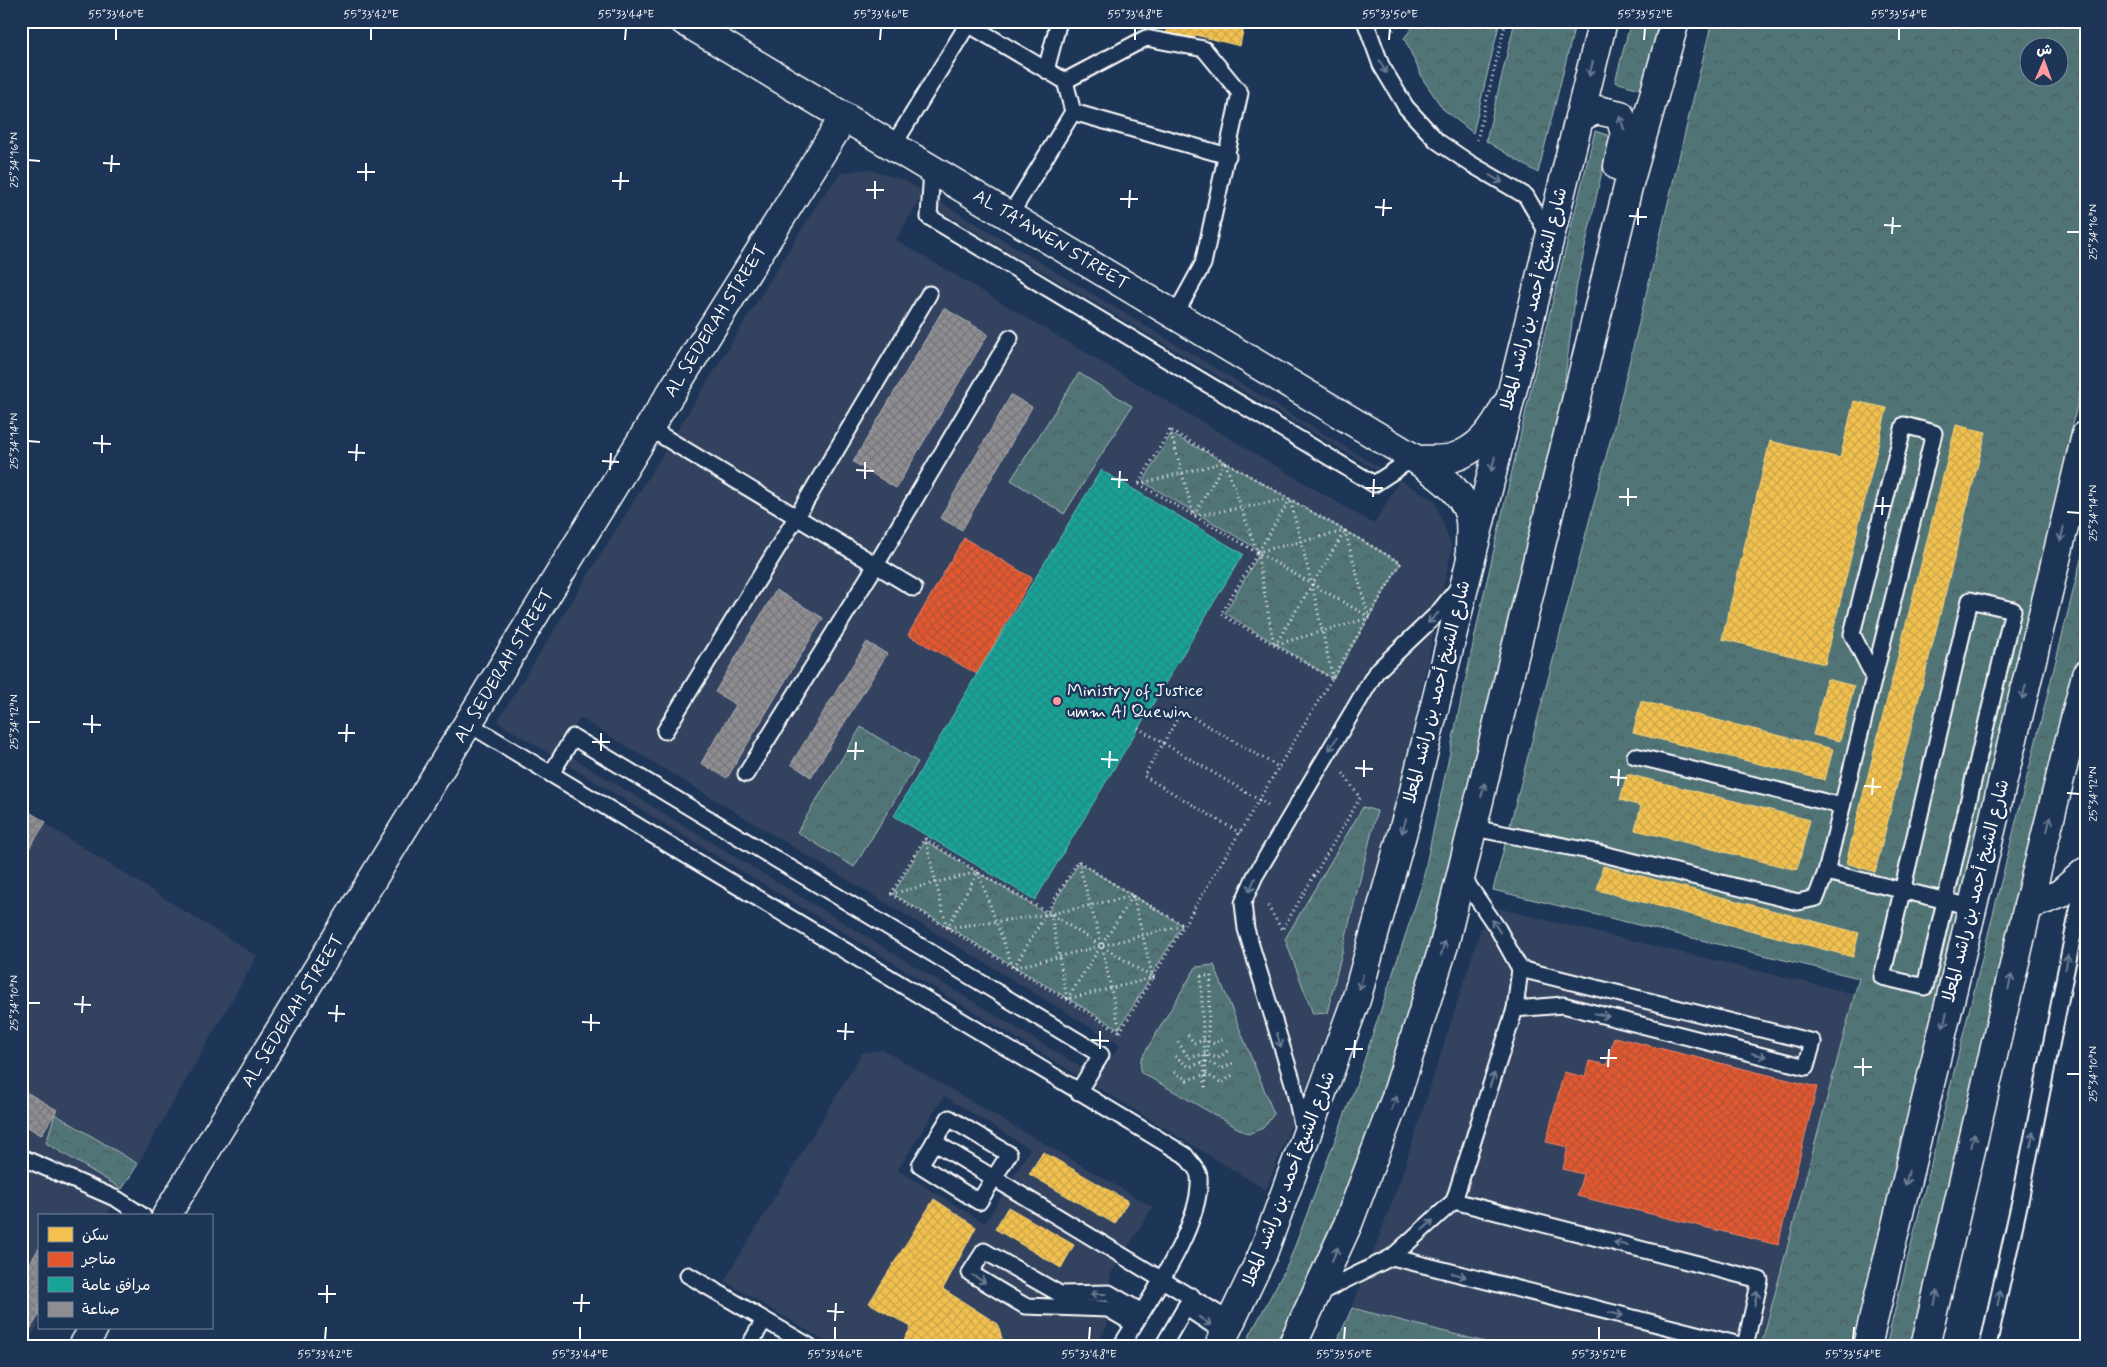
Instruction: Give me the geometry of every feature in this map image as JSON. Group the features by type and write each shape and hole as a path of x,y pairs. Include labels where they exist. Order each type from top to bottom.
{"street":[{"name":"AL TA'AWEN STREET","path":"684,21 1416,458 1448,482 1463,501 1470,519 1467,570"},
{"name":"شارع الشيخ أحمد بن راشد المعلا","path":"1225,1334 1262,1256 1356,1000 1413,795 1508,400 1548,248 1603,21"},
{"path":"1292,1346 1348,1224 1395,1100 1444,945 1474,828 1628,187 1675,21"},
{"path":"1571,428 1590,282 1626,135 1620,116 1597,110 1579,116"},
{"name":"AL SEDERAH STREET","path":"167,1214 649,428 844,117"},
{"path":"1416,458 1452,458 1475,447 1494,429 1508,400"},
{"name":"شارع الشيخ أحمد بن راشد المعلا","path":"1866,1346 2086,436"},
{"path":"1925,1346 2028,906 2086,675"},
{"path":"2028,906 2060,894 2086,871"},
{"path":"83,1346 93,1330"}],"lane":[{"path":"1046,70 1059,21"},
{"path":"1365,21 1381,65 1406,108 1437,141 1471,164 1526,196 1544,227 1548,248"},
{"path":"894,146 967,22 1065,81 1073,112 1010,216"},
{"path":"1065,81 1146,38 1204,49 1240,93 1228,156 1203,264 1174,315"},
{"path":"1073,112 1228,156"},
{"path":"932,169 929,217 1374,484 1416,458"},
{"path":"665,731 796,518 929,294"},
{"path":"746,774 876,565 1010,338"},
{"path":"1474,828 1599,853 1798,902 1816,898 1826,872 1842,806 1874,677 1934,433 1904,425 1852,634 1874,677"},
{"path":"649,428 914,588"},
{"path":"1305,1138 1292,1083 1246,929 1243,903 1255,876 1376,672 1437,614 1467,570"},
{"path":"1970,600 2013,610 1945,901 1925,987 1882,977 1970,600"},
{"path":"469,724 1185,1155 1200,1175 1199,1199 1189,1228 1122,1346"},
{"path":"551,774 573,737 1102,1055 1078,1092"},
{"path":"1634,756 1842,806"},
{"path":"1988,1346 2020,1202 2086,871"},
{"path":"1826,872 1972,907"},
{"path":"1316,1295 1392,1257 1454,1201 1515,1009 1520,969 1498,928 1462,876"},
{"path":"1515,1009 1564,1005 1806,1067 1813,1042 1520,969"},
{"path":"949,1118 1009,1154 994,1178 979,1202 920,1164 949,1118"},
{"path":"934,1142 1162,1278 1225,1334"},
{"path":"21,1157 117,1199 140,1214"},
{"path":"1392,1257 1744,1346 1760,1280 1454,1201"},
{"path":"984,1251 1060,1294 1109,1294 1138,1318 1108,1309 1025,1306 970,1274 984,1251"},
{"path":"688,1275 809,1346"},
{"path":"1163,1346 1189,1302"},
{"path":"749,1346 764,1320"}],"path":[{"path":"1389,34 1401,21"},
{"path":"1475,146 1506,21"},
{"path":"1120,1032 1280,768 1401,563 1170,430"},
{"path":"1170,430 1194,516"},
{"path":"1139,484 1170,430"},
{"path":"1139,484 1225,462"},
{"path":"1225,462 1257,552 1274,645"},
{"path":"1194,516 1225,462"},
{"path":"1139,484 1369,618"},
{"path":"1194,516 1290,499"},
{"path":"1290,499 1333,679"},
{"path":"1290,499 1221,614 1333,679"},
{"path":"1257,552 1345,531"},
{"path":"1274,645 1345,531"},
{"path":"1345,531 1369,618"},
{"path":"1274,645 1369,618"},
{"path":"1240,832 1144,776 1182,711 1280,768"},
{"path":"1138,728 1289,819"},
{"path":"1263,898 1282,930 1360,798 1340,769"},
{"path":"925,838 1153,978"},
{"path":"925,838 947,928"},
{"path":"891,894 925,838"},
{"path":"1078,861 1133,896 1184,925"},
{"path":"1078,861 1102,946 1120,1032"},
{"path":"1013,968 1078,861"},
{"path":"891,894 978,872"},
{"path":"978,872 1013,968"},
{"path":"947,928 978,872"},
{"path":"891,894 1120,1032"},
{"path":"947,928 1051,914 1133,896"},
{"path":"1133,896 1153,978"},
{"path":"1067,999 1133,896"},
{"path":"1051,914 1067,999"},
{"path":"1013,968 1184,925"},
{"path":"1201,976 1212,976 1205,1089 1204,1040 1201,976"},
{"path":"1067,999 1153,978"},
{"path":"1188,1035 1194,1043 1204,1040 1215,1044 1223,1038"},
{"path":"1178,1042 1189,1058 1204,1054 1218,1058 1230,1048"},
{"path":"1175,1056 1189,1067 1207,1061 1221,1069 1235,1062"},
{"path":"1174,1072 1187,1080 1206,1074 1222,1083 1234,1074"},
{"path":"2083,1346 2086,1336"}],"shaded area":[{"path":"868,169 904,180 1435,501 1452,548 1401,784 1341,997 1266,1190 497,722 821,198 841,173","holes":["920,199 1398,483 1374,524 896,240","1101,471 1035,900 894,816 977,674","964,539 1032,578 977,674 908,635","580,718 1120,1045 1097,1077 560,750"]},
{"path":"21,809 257,956 138,1164 107,1214 38,1214 38,1326 25,1346 21,1346 21,1094 94,1137 21,1092"},
{"path":"1488,906 1855,994 1761,1346 1501,1346 1352,1308 1401,1178"},
{"path":"883,1050 1153,1207 1110,1275 1107,1327 1095,1346 1004,1346 998,1324 943,1289 976,1227 934,1199 869,1303 911,1327 901,1346 833,1346 724,1281 862,1053","holes":["944,1096 1030,1149 985,1223 898,1170","1043,1152 1128,1200 1115,1224 1030,1175","1008,1207 1073,1245 1061,1268 995,1230"]}],"green space":[{"path":"1418,21 1500,21 1473,133 1443,109 1424,81 1404,38"},
{"path":"1515,21 1576,21 1538,173 1486,141"},
{"path":"1631,21 1664,21 1647,91 1615,82"},
{"path":"1712,21 2086,21 2086,365 1942,1015 1855,1346 1761,1346 1859,978 1493,890 1614,426"},
{"path":"1595,131 1610,136 1577,283 1560,417 1444,903 1383,1096 1315,1271 1274,1346 1244,1346 1288,1264 1356,1085 1421,888 1484,593 1532,384"},
{"path":"1079,373 1132,406 1064,514 1011,480"},
{"path":"1171,434 1225,462 1401,563 1333,679 1225,613 1261,551 1143,482"},
{"path":"2086,539 2086,637 1914,1346 1886,1346"},
{"path":"861,727 918,762 854,867 797,832"},
{"path":"1363,807 1377,811 1327,1013 1313,1014 1285,939"},
{"path":"925,841 1047,914 1079,863 1182,925 1119,1029 893,894"},
{"path":"1214,965 1274,1114 1263,1128 1248,1134 1140,1072 1141,1059 1196,967"},
{"path":"55,1114 138,1164 122,1189 46,1143"},
{"path":"1352,1308 1501,1346 1335,1346"}],"building: سكن":[{"path":"1149,21 1245,21 1240,46 1195,35 1193,44 1165,39 1167,25"},
{"path":"1854,401 1887,408 1825,664 1722,639 1770,441 1840,458"},
{"path":"1956,425 1986,432 1875,872 1846,863"},
{"path":"1070,582 1136,623 1094,690 1028,650"},
{"path":"1086,609 1090,610 1100,619 1103,623 1103,641 1094,651 1086,655 1076,655 1068,651 1059,641 1058,627 1062,619 1072,610"},
{"path":"1827,679 1854,686 1840,741 1813,735"},
{"path":"1641,701 1833,749 1825,780 1633,733"},
{"path":"1627,774 1810,820 1797,870 1635,830 1641,806 1620,800"},
{"path":"1603,866 1859,933 1853,957 1597,890"},
{"path":"1043,1152 1128,1201 1115,1224 1029,1174"},
{"path":"934,1199 976,1227 943,1289 998,1324 1004,1346 901,1346 911,1327 869,1303"},
{"path":"1008,1207 1074,1245 1061,1268 995,1229"}],"building: متاجر":[{"path":"964,538 1032,578 977,674 908,635"},
{"path":"1614,1037 1817,1087 1778,1245 1577,1196 1583,1174 1563,1169 1568,1147 1546,1142 1564,1072 1585,1077 1589,1061 1607,1065"}],"building: مرافق عامة":[{"name":"Ministry of Justice umm Al Quewin","path":"1101,470 1243,554 1035,900 894,816 977,674"}],"building: صناعة":[{"path":"944,308 988,334 896,488 853,462"},
{"path":"1011,395 1032,407 962,530 940,518"},
{"path":"776,590 823,618 727,778 701,763 736,705 715,692"},
{"path":"867,642 887,654 811,777 791,764"},
{"path":"21,807 46,822 21,861"},
{"path":"21,1089 57,1110 41,1135 21,1123"},
{"path":"38,1250 38,1317 21,1344 21,1277"}],"place":[{"name":"Ministry of Justice umm Al Quewin","path":"1057,701"}]}
